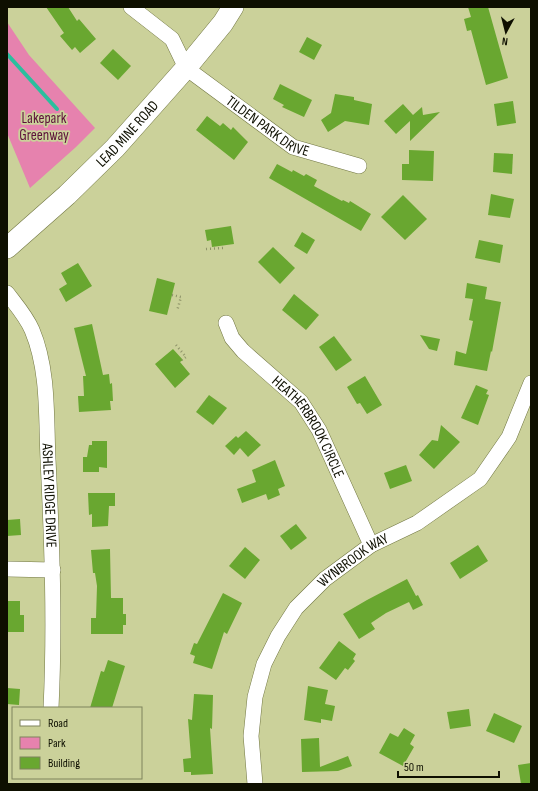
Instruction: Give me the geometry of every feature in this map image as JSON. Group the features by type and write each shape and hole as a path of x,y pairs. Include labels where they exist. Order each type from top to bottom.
{"main road":[{"name":"LEAD MINE ROAD","path":"7,248 67,195 115,148 186,68 223,23 233,7"}],"street":[{"path":"131,7 172,39 186,68"},
{"name":"TILDEN PARK DRIVE","path":"186,68 294,147 359,166"},
{"name":"ASHLEY RIDGE DRIVE","path":"7,293 22,311 32,331 45,387 53,570 54,650 51,707"},
{"name":"HEATHERBROOK CIRCLE","path":"226,324 232,338 243,351 301,402 319,430 370,545"},
{"name":"WYNBROOK WAY","path":"256,784 251,736 255,697 267,658 278,636 296,608 325,579 370,545 417,523 480,479 509,437 531,383"},
{"path":"7,569 53,570"}],"path":[{"path":"206,249 223,248 223,246"},
{"path":"172,295 181,297 177,311"},
{"path":"176,345 186,357 182,360"}],"green space":[{"name":"Lakepark Greenway","path":"7,22 29,55 95,128 30,188 7,133"}],"building":[{"path":"46,7 68,7 77,21 79,19 96,39 80,53 75,47 72,50 60,36 64,33"},
{"path":"468,7 488,7 508,78 486,85 471,30 467,31 464,19 471,17"},
{"path":"307,37 322,45 314,60 299,52"},
{"path":"113,49 131,66 118,80 100,63"},
{"path":"280,84 312,100 304,117 282,107 284,105 273,99"},
{"path":"335,94 354,97 354,100 372,104 369,125 345,121 328,132 321,120 331,113"},
{"path":"513,101 516,123 497,126 494,104"},
{"path":"403,104 413,115 422,107 423,115 440,112 410,141 410,121 396,134 384,121"},
{"path":"207,116 220,126 223,123 231,130 233,127 248,142 234,160 196,130"},
{"path":"409,150 434,151 433,181 402,180 402,164 409,164"},
{"path":"494,153 513,154 512,174 493,172"},
{"path":"277,164 292,172 293,170 304,176 306,174 317,180 314,186 342,201 343,200 349,203 350,201 371,214 361,231 269,178"},
{"path":"491,194 514,199 510,218 488,215"},
{"path":"403,195 427,219 405,240 381,217"},
{"path":"231,226 234,244 212,247 211,240 207,241 205,230"},
{"path":"302,232 315,240 307,254 294,246"},
{"path":"479,240 503,245 500,263 475,258"},
{"path":"273,247 295,268 280,284 258,262"},
{"path":"78,263 92,286 66,302 59,289 67,284 61,273"},
{"path":"157,278 175,283 167,315 149,311"},
{"path":"467,283 487,287 485,299 501,302 487,371 454,365 456,351 466,354 473,321 469,320 473,299 465,298"},
{"path":"294,294 319,315 306,330 282,310"},
{"path":"92,324 103,375 109,374 110,384 112,383 113,401 110,401 111,410 79,412 78,396 84,396 83,376 86,376 74,328"},
{"path":"420,335 440,339 437,351 429,349"},
{"path":"334,336 352,360 336,371 319,347"},
{"path":"173,349 183,360 180,362 190,374 175,388 155,364"},
{"path":"365,376 382,405 367,414 360,403 357,404 347,387"},
{"path":"476,385 488,390 486,394 489,395 478,425 461,418"},
{"path":"209,395 227,408 213,425 196,412"},
{"path":"441,425 460,442 434,469 419,455 432,440 438,441"},
{"path":"246,431 261,445 248,457 240,448 234,455 225,446 236,436 238,438"},
{"path":"92,441 107,441 107,468 99,467 99,472 83,472 83,457 87,457 89,445 92,445"},
{"path":"275,460 285,486 278,489 280,495 268,500 266,494 242,503 237,489 256,482 252,470"},
{"path":"406,465 412,481 390,489 384,473"},
{"path":"88,493 115,493 115,506 109,506 108,526 92,527 92,514 89,515"},
{"path":"20,519 21,535 7,536 7,520"},
{"path":"296,524 307,538 291,550 280,536"},
{"path":"478,545 488,561 460,579 450,563"},
{"path":"245,547 260,560 245,579 229,566"},
{"path":"110,549 111,598 123,598 123,614 126,614 126,625 123,625 123,634 91,634 91,618 96,618 97,586 95,573 93,573 91,550"},
{"path":"407,579 416,596 418,595 423,605 413,610 409,602 386,613 371,623 375,629 359,639 343,614"},
{"path":"223,593 242,603 227,634 224,632 212,669 193,663 195,656 190,654 194,643 197,644"},
{"path":"7,601 20,601 20,615 24,615 24,632 7,632"},
{"path":"339,641 356,654 353,659 355,661 348,670 345,668 336,680 319,668"},
{"path":"108,660 125,666 112,707 90,707 101,671 104,672"},
{"path":"308,686 328,690 325,704 335,706 332,721 321,719 321,723 304,720"},
{"path":"7,688 20,689 19,705 7,704"},
{"path":"194,694 213,695 212,729 210,728 213,774 191,775 191,772 184,772 183,759 191,758 188,719 192,720"},
{"path":"469,709 471,726 450,729 447,712"},
{"path":"494,713 522,726 514,743 486,731"},
{"path":"404,728 415,735 410,744 414,747 403,766 379,753 390,733 398,737"},
{"path":"319,738 320,767 348,756 352,766 338,771 302,772 301,739"},
{"path":"531,763 531,784 521,784 518,765"}],"waterway":[{"path":"7,54 57,109"}]}
